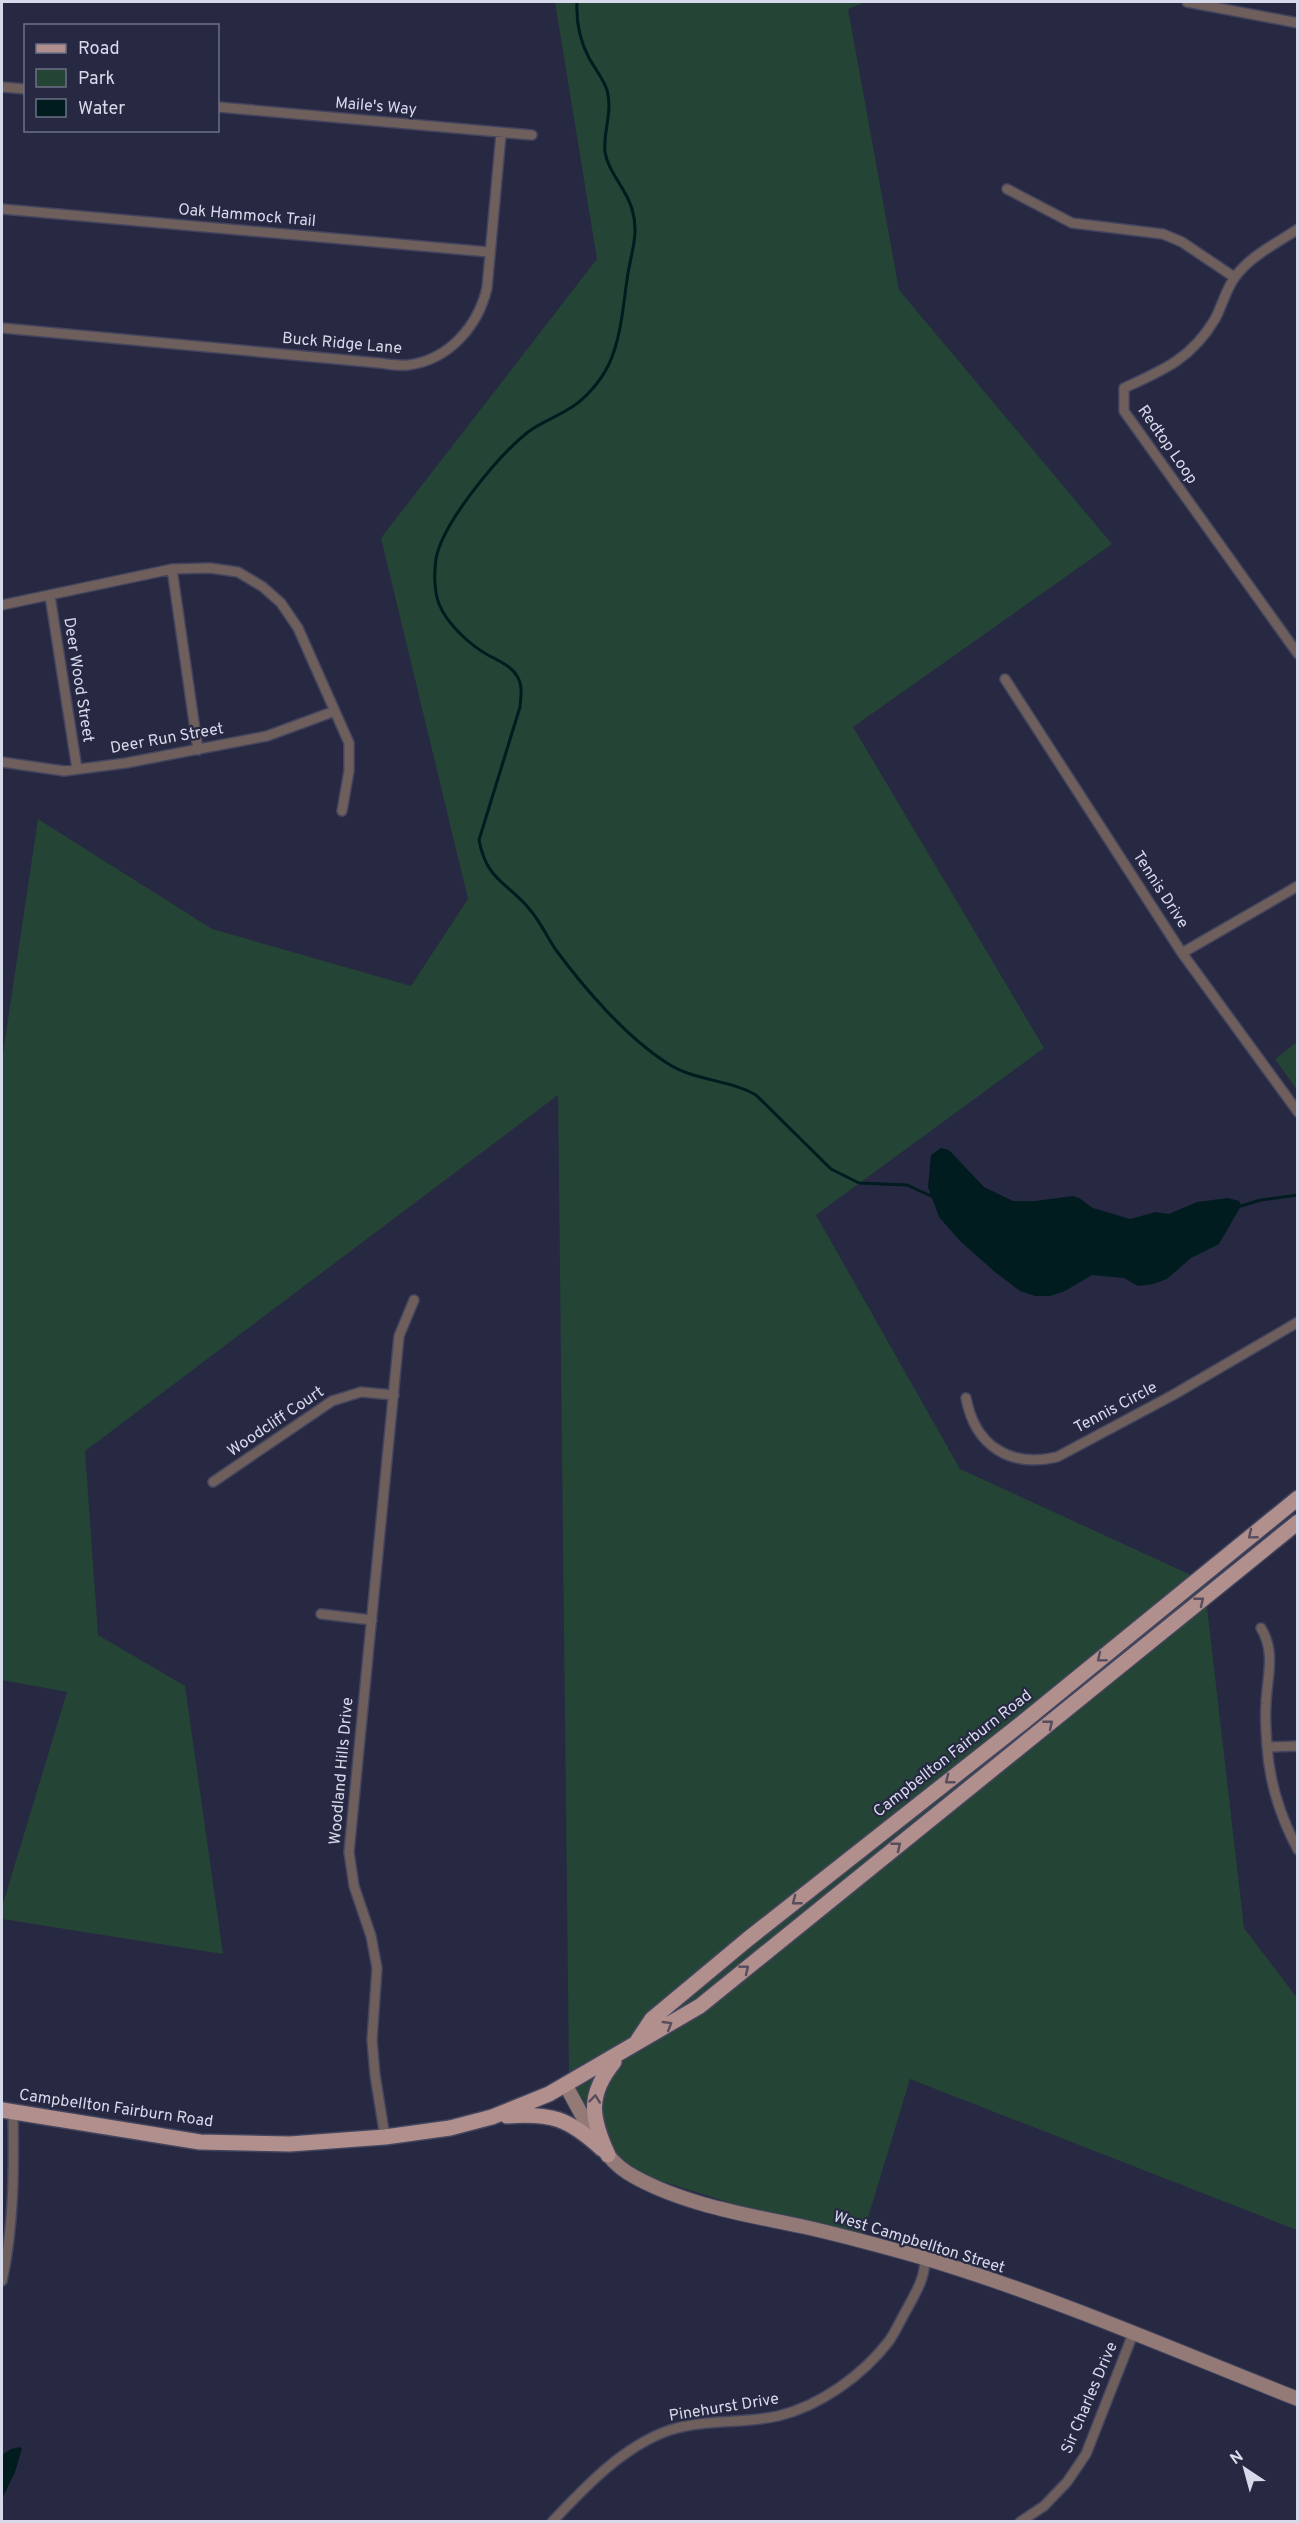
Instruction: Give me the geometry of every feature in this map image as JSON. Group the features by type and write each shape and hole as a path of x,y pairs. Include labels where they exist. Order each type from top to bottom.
{"main road":[{"name":"Campbellton Fairburn Road","path":"636,2043 652,2019 748,1939 1022,1723 1298,1498"},
{"name":"Campbellton Fairburn Road","path":"7,2111 200,2142 290,2144 385,2137 450,2128 492,2117 531,2102 566,2085 700,2006 1298,1522"},
{"path":"608,2155 595,2120 596,2091 602,2076 614,2061 636,2043"},
{"name":"West Campbellton Street","path":"566,2085 608,2155 625,2172 650,2186 736,2212 830,2233 925,2259 1013,2288 1298,2399"},
{"path":"492,2117 553,2116 574,2125 608,2155"}],"street":[{"path":"1187,2 1298,23"},
{"path":"2,87 24,89"},
{"name":"Maile's Way","path":"219,107 532,135"},
{"name":"Buck Ridge Lane","path":"2,328 406,365 425,361 444,352 470,328 483,305 487,288 501,134"},
{"path":"1007,189 1071,223 1163,234 1182,242 1234,277"},
{"name":"Oak Hammock Trail","path":"2,210 489,252"},
{"name":"Redtop Loop","path":"1298,229 1255,257 1234,277 1216,317 1198,345 1169,368 1124,388 1124,411 1298,654"},
{"path":"2,604 50,596 172,569 210,568 238,572 262,587 281,603 298,628 349,743 349,771 342,811"},
{"path":"172,569 198,750"},
{"name":"Deer Wood Street","path":"50,596 76,770"},
{"name":"Tennis Drive","path":"1005,679 1182,953 1298,1112"},
{"name":"Deer Run Street","path":"2,762 64,771 76,770 267,736 334,711"},
{"path":"1182,953 1298,886"},
{"name":"Woodland Hills Drive","path":"385,2137 372,2040 377,1968 370,1936 354,1886 349,1852 399,1336 414,1300"},
{"name":"Tennis Circle","path":"966,1398 975,1427 997,1450 1027,1461 1057,1457 1173,1395 1298,1322"},
{"name":"Woodcliff Court","path":"213,1482 332,1401 361,1392 394,1395"},
{"path":"321,1614 372,1620"},
{"path":"1261,1628 1268,1640 1271,1654 1266,1705 1267,1747 1274,1791 1289,1834 1298,1850"},
{"path":"1267,1747 1298,1746"},
{"path":"2,2281 6,2261 14,2159 7,2111"},
{"name":"Pinehurst Drive","path":"552,2522 598,2476 646,2441 689,2425 753,2420 779,2415 807,2405 833,2391 872,2360 890,2339 921,2282 925,2259"},
{"name":"Sir Charles Drive","path":"1020,2522 1044,2506 1067,2482 1086,2454 1133,2334"}],"green space":[{"path":"555,2 866,2 848,9 899,290 1112,544 853,727 1044,1048 816,1215 960,1469 1204,1581 1244,1928 1297,1998 1297,2230 910,2079 860,2244 642,2175 604,2144 569,2074 558,1095 85,1451 98,1635 185,1686 223,1954 2,1919 2,1907 67,1692 2,1680 2,1060 38,819 212,929 411,986 468,899 381,538 597,259"},
{"path":"1297,1042 1297,1090 1275,1059"}],"water":[{"path":"941,1148 949,1150 984,1187 1013,1201 1035,1201 1073,1196 1093,1208 1130,1219 1156,1212 1169,1214 1197,1202 1228,1198 1239,1201 1241,1206 1219,1244 1191,1258 1167,1279 1138,1286 1124,1278 1092,1275 1065,1291 1050,1296 1035,1296 1020,1291 995,1272 960,1241 939,1217 928,1187 931,1155"},
{"path":"20,2447 22,2449 15,2472 2,2499 2,2455 11,2449"}],"waterway":[{"path":"577,2 578,24 583,45 609,98 605,152 632,209 635,236 619,333 606,370 597,384 580,401 528,432 502,456 460,509 440,544 436,559 436,593 443,612 474,646 511,669 521,687 520,707 479,840 483,854 493,873 538,920 556,950 579,980 636,1040 677,1069 756,1095 831,1169 859,1183 907,1185 931,1196"},
{"path":"1241,1206 1261,1200 1298,1195"}]}
